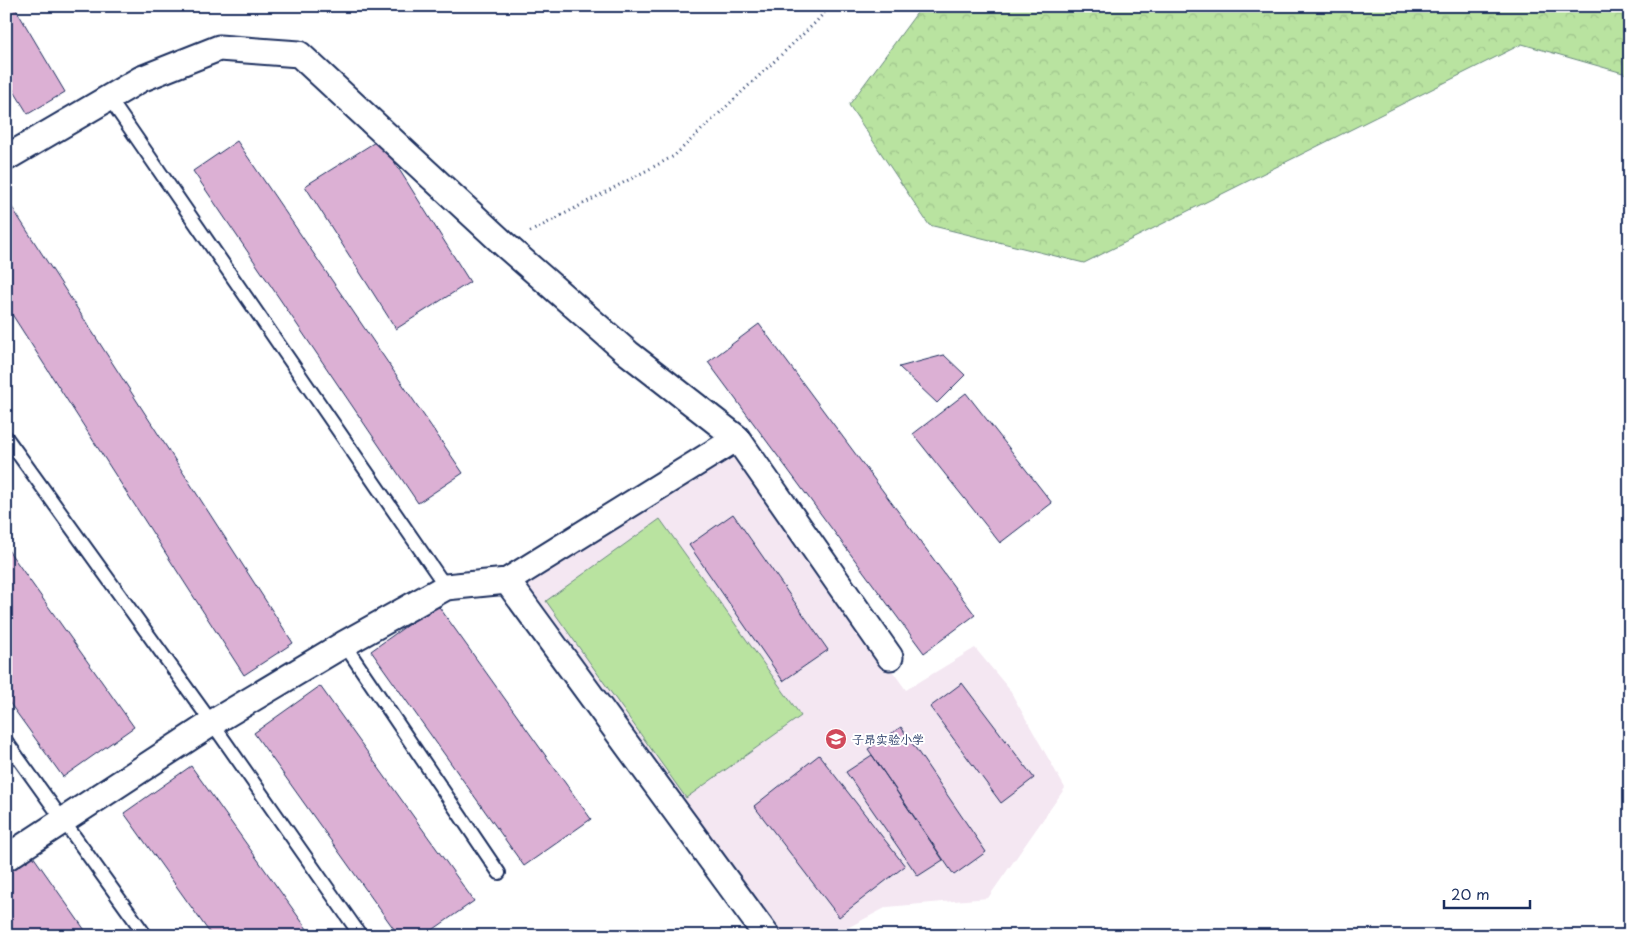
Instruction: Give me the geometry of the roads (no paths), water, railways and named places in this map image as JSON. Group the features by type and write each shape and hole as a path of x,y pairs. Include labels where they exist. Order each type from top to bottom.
{"street":[{"path":"6,158 141,79 219,48 299,54 505,244 628,353 737,438 890,657"},
{"path":"6,858 212,723 344,644 446,586 507,581 737,438"},
{"path":"507,581 767,936"}],"lane":[{"path":"109,98 446,586"},
{"path":"6,437 212,723 361,936"},
{"path":"344,644 499,873"},
{"path":"6,740 146,936"}],"place":[{"name":"子昂实验小学","path":"836,739"}]}
